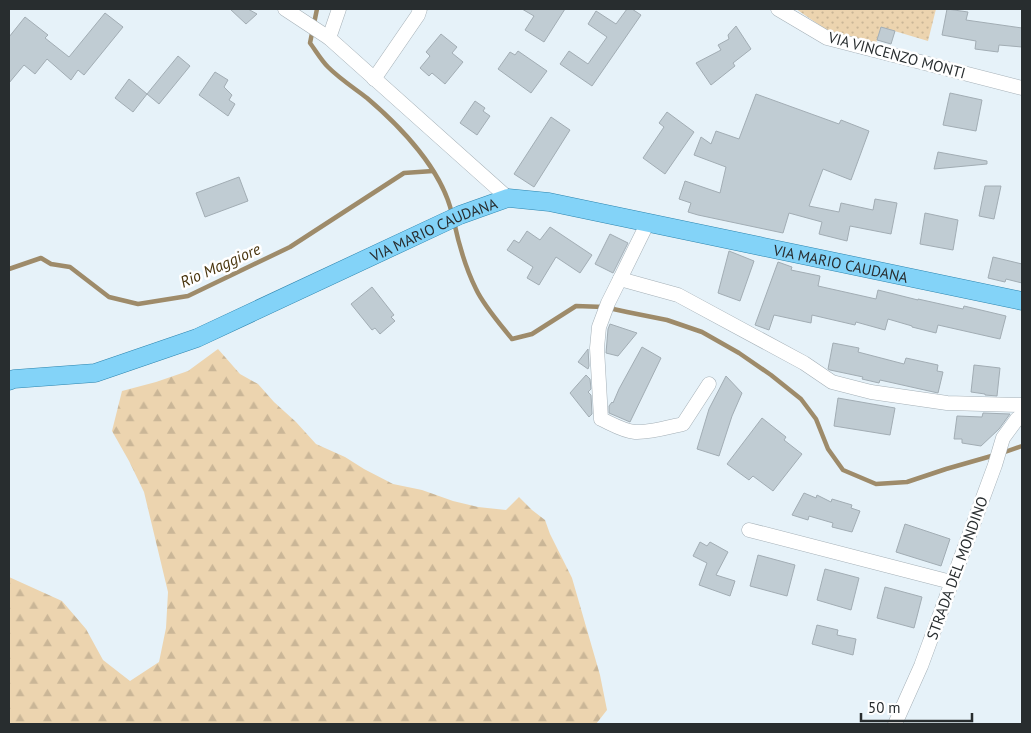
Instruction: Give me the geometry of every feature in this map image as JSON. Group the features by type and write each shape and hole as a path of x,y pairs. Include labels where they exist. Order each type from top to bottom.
{"main road":[{"name":"VIA MARIO CAUDANA","path":"9,381 14,379 95,373 197,338 452,219 508,198 549,202 1022,301"}],"street":[{"path":"285,9 325,36 508,198"},
{"path":"325,36 338,9"},
{"path":"374,79 418,15 420,9"},
{"name":"VIA VINCENZO MONTI","path":"778,9 827,38 1022,88"},
{"path":"648,222 606,309 600,327 597,348 601,419 616,427 635,432 683,424 709,384"},
{"path":"620,279 678,294 804,363 832,382 871,392 947,403 1022,405"},
{"name":"STRADA DEL MONDINO","path":"895,724 921,666 1003,438 1022,415"},
{"path":"749,530 951,582"}],"green space":[{"path":"796,9 936,9 928,41 881,27 876,43 828,31"},
{"path":"218,349 240,374 258,384 316,444 345,457 393,484 422,490 453,501 478,507 506,510 519,497 545,520 572,578 600,675 607,710 596,724 9,724 9,577 62,601 86,629 103,660 130,681 159,662 166,628 168,592 144,492 112,431 122,391 188,371"}],"building":[{"path":"230,9 248,9 257,14 246,24"},
{"path":"522,9 565,9 544,42 525,30 534,16"},
{"path":"627,9 632,9 641,15 592,86 560,64 569,51 588,64 607,37 588,24 596,11 616,24"},
{"path":"947,9 968,12 966,20 1022,28 1022,47 999,45 998,52 975,49 976,41 942,35"},
{"path":"105,13 123,27 84,75 78,70 71,80 47,59 35,74 24,65 9,83 9,37 25,17 48,35 45,38 69,57"},
{"path":"736,26 751,49 733,63 735,66 711,85 696,63 721,50 718,45 729,39 728,35"},
{"path":"881,27 895,31 891,44 877,40"},
{"path":"441,34 457,47 452,53 463,62 445,84 432,73 429,76 420,68 430,56 426,52"},
{"path":"518,51 547,71 531,93 498,69 510,52 515,55"},
{"path":"178,56 190,66 159,104 147,94"},
{"path":"215,72 228,80 224,87 232,95 229,100 235,104 228,116 199,95"},
{"path":"129,79 147,94 133,112 115,98"},
{"path":"950,93 982,100 976,131 943,125"},
{"path":"756,94 839,124 841,120 869,131 851,180 823,169 809,206 839,212 841,203 873,210 875,199 897,203 891,234 850,226 847,241 819,234 822,222 789,213 783,233 688,212 691,203 679,199 685,181 720,193 726,167 694,155 701,137 711,144 716,131 739,139"},
{"path":"475,101 485,108 483,111 490,116 477,135 460,123"},
{"path":"667,112 694,132 665,174 643,158 664,127 659,123"},
{"path":"551,117 570,130 534,187 514,174"},
{"path":"938,152 987,161 987,164 934,169"},
{"path":"239,177 248,201 205,217 196,193"},
{"path":"985,186 1001,186 994,219 979,216"},
{"path":"925,213 958,220 953,250 920,244"},
{"path":"550,227 592,255 580,273 556,257 539,285 527,278 533,267 507,250 514,240 519,243 527,231 540,240"},
{"path":"610,234 628,243 613,273 595,264"},
{"path":"729,251 754,261 740,301 718,293"},
{"path":"993,257 1022,264 1022,283 1006,279 1005,282 988,278"},
{"path":"778,262 792,267 791,270 820,276 818,286 876,299 878,290 918,300 963,309 964,306 1006,316 1000,339 938,325 936,333 888,319 885,330 856,322 855,325 812,315 811,323 774,315 769,330 755,325"},
{"path":"372,287 394,315 391,317 395,321 380,334 375,328 372,330 351,304"},
{"path":"610,324 637,333 618,356 606,353"},
{"path":"833,343 859,348 858,352 904,364 906,358 938,365 937,371 943,372 938,393 880,380 879,383 862,379 863,377 830,370 828,369"},
{"path":"642,347 661,358 630,422 609,413 609,406 613,403"},
{"path":"588,349 589,366 588,369 578,362"},
{"path":"974,365 1000,368 997,396 971,392"},
{"path":"586,375 590,379 591,389 588,392 591,395 592,414 589,417 570,393"},
{"path":"726,376 742,393 732,416 719,456 697,449 709,409"},
{"path":"838,398 895,408 890,435 834,426"},
{"path":"983,413 1010,414 999,429 981,446 962,443 962,439 954,439 957,416 982,417"},
{"path":"762,418 786,437 784,440 802,454 773,491 753,476 749,480 727,464"},
{"path":"804,493 816,498 817,495 831,502 832,499 852,505 851,508 860,511 852,532 832,527 833,523 809,516 808,520 792,515"},
{"path":"905,524 950,539 941,566 896,552"},
{"path":"700,542 707,546 710,542 728,552 716,575 735,581 730,596 699,585 707,563 693,556"},
{"path":"758,555 795,565 787,596 750,586"},
{"path":"825,569 859,578 851,610 817,600"},
{"path":"885,587 922,597 914,628 877,618"},
{"path":"817,625 838,630 837,635 856,639 853,655 812,644"}],"waterway":[{"path":"317,9 310,43 328,67 367,98 393,122 418,150 439,181 452,214"},
{"name":"Rio Maggiore","path":"9,269 41,258 51,264 70,267 109,297 138,304 188,296 290,247 404,173 433,171"},
{"path":"454,222 463,256 476,289 512,339 532,334 576,306 604,307 667,320 702,332 739,353 801,399 816,419 828,449 843,470 876,484 907,482 995,455"},
{"path":"1002,453 1022,446"}]}
